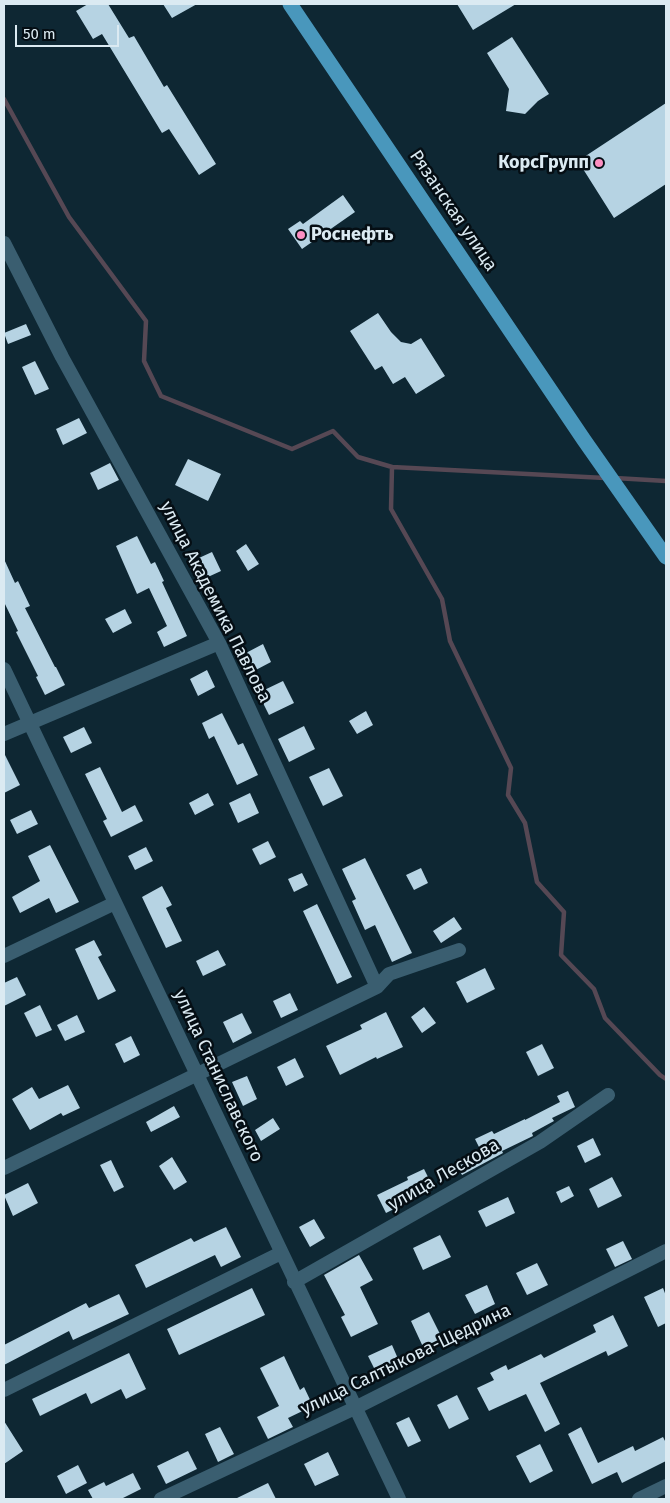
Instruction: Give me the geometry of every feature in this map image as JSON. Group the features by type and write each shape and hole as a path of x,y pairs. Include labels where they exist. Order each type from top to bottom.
{"main road":[{"name":"Рязанская улица","path":"290,4 584,440 666,557"}],"street":[{"name":"улица Академика Павлова","path":"4,243 62,357 219,643 377,987"},
{"path":"4,734 219,643"},
{"name":"улица Станиславского","path":"4,670 398,1499"},
{"path":"4,956 115,903"},
{"path":"4,1168 377,987 389,974 460,950"},
{"name":"улица Лескова","path":"294,1282 540,1142 608,1095"},
{"name":"улица Салтыкова-Щедрина","path":"161,1499 355,1408 666,1251"},
{"path":"4,1390 281,1253"},
{"path":"639,1499 666,1486"}],"building":[{"path":"88,4 108,4 129,38 134,36 164,87 167,85 216,164 199,175 169,129 162,133 102,34 93,39 76,11"},
{"path":"163,4 197,4 172,18"},
{"path":"457,4 516,4 473,30"},
{"path":"512,37 549,94 538,101 525,114 506,111 509,89 487,53"},
{"path":"666,103 666,184 614,218 578,161"},
{"path":"343,195 355,212 302,249 288,229 300,221 303,224"},
{"path":"378,313 391,332 401,342 411,344 421,338 445,376 416,394 405,377 393,384 382,366 375,370 350,331"},
{"path":"26,324 31,335 8,344 4,333"},
{"path":"35,361 49,389 35,395 22,367"},
{"path":"79,418 87,433 63,445 56,429"},
{"path":"188,459 221,474 208,501 175,485"},
{"path":"110,463 119,480 98,490 90,473"},
{"path":"137,536 151,564 155,562 164,581 162,582 187,636 164,647 157,632 167,626 149,588 137,594 116,546"},
{"path":"246,544 259,564 248,571 236,551"},
{"path":"212,552 221,571 197,582 188,563"},
{"path":"4,559 15,583 18,581 30,606 25,608 65,685 45,695 4,602"},
{"path":"125,609 132,623 113,633 105,619"},
{"path":"263,644 271,662 252,672 244,654"},
{"path":"207,670 215,687 198,696 190,679"},
{"path":"283,681 294,703 269,715 258,693"},
{"path":"366,711 373,725 357,734 349,721"},
{"path":"222,713 238,745 243,743 258,775 237,785 214,736 209,739 202,723"},
{"path":"304,726 315,749 289,762 278,739"},
{"path":"84,727 92,743 71,753 63,737"},
{"path":"4,753 20,785 4,793"},
{"path":"100,767 122,812 135,805 143,821 111,837 103,821 107,819 85,774"},
{"path":"329,768 343,796 323,806 309,777"},
{"path":"208,793 214,805 195,815 189,803"},
{"path":"250,793 259,813 238,823 229,803"},
{"path":"31,810 38,824 17,834 10,820"},
{"path":"268,841 276,857 260,865 252,849"},
{"path":"50,845 79,902 56,913 49,898 20,913 12,897 40,881 28,856"},
{"path":"146,847 153,861 135,870 128,856"},
{"path":"365,858 412,953 392,962 375,925 365,930 352,901 356,899 342,869"},
{"path":"421,868 428,883 414,890 406,875"},
{"path":"302,873 308,885 294,892 288,879"},
{"path":"162,886 172,905 166,908 182,941 166,948 142,897"},
{"path":"317,904 352,977 337,984 303,911"},
{"path":"454,917 462,929 441,943 433,931"},
{"path":"94,940 102,955 98,957 116,991 98,1000 75,949"},
{"path":"218,950 226,965 203,976 196,961"},
{"path":"485,968 495,989 467,1003 456,982"},
{"path":"17,977 26,995 4,1006 4,983"},
{"path":"290,993 298,1010 281,1018 273,1001"},
{"path":"40,1005 52,1030 36,1037 24,1013"},
{"path":"424,1007 436,1023 422,1033 411,1017"},
{"path":"386,1012 403,1047 377,1059 376,1057 340,1075 326,1046 362,1029 360,1025"},
{"path":"242,1013 252,1033 233,1043 223,1022"},
{"path":"77,1015 85,1032 65,1041 57,1025"},
{"path":"131,1036 140,1055 124,1063 115,1044"},
{"path":"542,1044 554,1068 538,1076 526,1052"},
{"path":"295,1058 304,1077 286,1086 277,1067"},
{"path":"247,1076 257,1099 243,1106 232,1082"},
{"path":"68,1085 80,1108 63,1116 61,1113 30,1130 12,1099 32,1087 39,1099"},
{"path":"568,1091 575,1107 552,1118 554,1121 532,1133 533,1136 502,1151 503,1153 462,1175 455,1161 480,1149 475,1139 492,1131 494,1134 560,1102 557,1096"},
{"path":"174,1106 180,1117 151,1132 146,1122"},
{"path":"273,1118 280,1129 261,1141 255,1130"},
{"path":"593,1138 601,1155 585,1163 577,1146"},
{"path":"172,1157 187,1182 174,1190 159,1166"},
{"path":"111,1160 124,1187 114,1192 100,1165"},
{"path":"424,1169 434,1189 386,1213 377,1195 408,1180 407,1177"},
{"path":"612,1177 622,1196 598,1208 589,1189"},
{"path":"28,1183 38,1203 13,1216 4,1195"},
{"path":"569,1186 574,1196 561,1203 556,1192"},
{"path":"508,1197 515,1213 486,1227 478,1211"},
{"path":"314,1219 325,1238 310,1247 299,1227"},
{"path":"226,1227 241,1257 221,1267 215,1255 146,1288 135,1265 191,1238 194,1242"},
{"path":"440,1235 451,1257 423,1270 413,1248"},
{"path":"623,1241 632,1259 615,1267 606,1249"},
{"path":"359,1255 373,1280 360,1287 378,1324 351,1337 341,1317 345,1315 324,1275"},
{"path":"537,1263 548,1285 527,1295 516,1273"},
{"path":"487,1285 495,1304 475,1314 465,1295"},
{"path":"252,1288 265,1315 179,1355 167,1329"},
{"path":"663,1288 666,1296 666,1323 658,1327 644,1297"},
{"path":"119,1294 129,1314 73,1340 69,1331 4,1365 4,1345 86,1303 89,1308"},
{"path":"429,1312 443,1340 424,1349 411,1321"},
{"path":"613,1315 628,1346 608,1356 606,1351 540,1383 560,1424 545,1432 526,1394 489,1411 477,1388 494,1380 490,1373 506,1365 508,1370 541,1354 544,1358 596,1332 593,1325"},
{"path":"392,1345 399,1361 376,1372 368,1356"},
{"path":"129,1353 146,1389 126,1399 121,1389 91,1404 86,1393 40,1416 32,1399"},
{"path":"284,1356 300,1390 304,1387 313,1406 288,1418 293,1427 268,1439 257,1417 279,1406 260,1368"},
{"path":"457,1395 469,1419 449,1429 437,1405"},
{"path":"409,1417 421,1441 408,1447 396,1423"},
{"path":"4,1421 23,1451 4,1464"},
{"path":"220,1427 234,1454 218,1462 205,1434"},
{"path":"581,1427 598,1463 633,1446 635,1451 663,1437 666,1443 666,1461 622,1483 617,1472 592,1484 568,1434"},
{"path":"540,1444 553,1471 530,1483 516,1456"},
{"path":"188,1451 197,1469 166,1484 157,1466"},
{"path":"328,1452 339,1475 315,1486 304,1464"},
{"path":"78,1465 87,1483 66,1494 57,1476"},
{"path":"133,1473 141,1489 121,1499 93,1499 88,1490 104,1482 106,1486"},
{"path":"268,1483 276,1499 235,1499"}],"waterway":[{"path":"4,99 69,217 146,321 144,361 161,396 292,449 333,431 358,457 392,467 391,509 442,599 450,641 511,768 508,795 525,823 537,882 564,912 561,955 594,989 605,1018 666,1079"},
{"path":"392,467 605,478"},
{"path":"615,478 666,481"}],"place":[{"name":"КорсГрупп","path":"599,163"},
{"name":"Роснефть","path":"301,235"}]}
